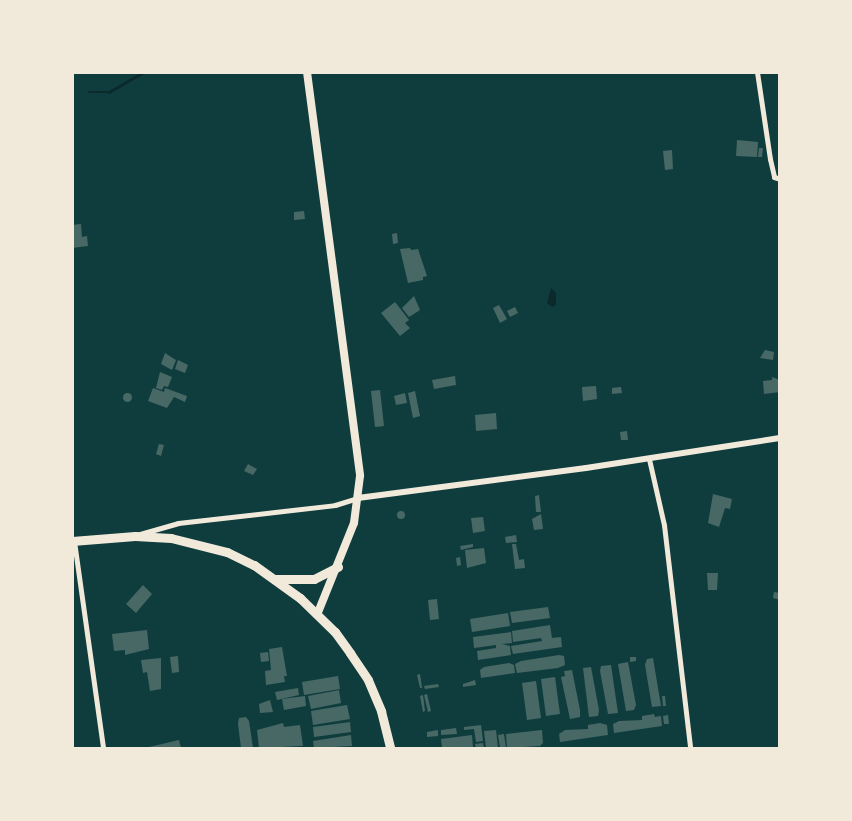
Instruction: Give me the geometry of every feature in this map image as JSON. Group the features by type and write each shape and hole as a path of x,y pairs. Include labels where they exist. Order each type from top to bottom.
{"highway":[{"path":"73,541 135,536 171,538 227,552 274,578 317,614 335,632 368,680 381,711 390,748"},
{"path":"274,578 314,579 338,567"}],"main road":[{"path":"307,72 352,397 360,476 354,523 338,567 317,614"}],"street":[{"path":"757,72 770,159 774,177 780,179"},
{"path":"135,536 178,522 335,505 358,498 649,459 780,438"},
{"path":"649,459 664,525 690,748"},
{"path":"73,541 103,748"}],"water":[{"path":"551,288 556,293 556,305 552,307 547,303"}],"building":[{"path":"737,140 758,142 757,157 736,156"},
{"path":"759,148 763,148 762,157 758,157"},
{"path":"672,150 673,169 665,170 663,151"},
{"path":"304,211 305,219 294,220 294,212"},
{"path":"81,224 82,237 87,236 88,246 72,248 72,225"},
{"path":"397,233 398,243 393,244 392,234"},
{"path":"410,248 411,250 418,249 427,276 423,277 423,280 408,283 400,249"},
{"path":"414,296 420,310 409,317 402,308"},
{"path":"395,302 409,320 405,323 410,328 400,336 381,313"},
{"path":"499,305 507,319 500,323 493,308"},
{"path":"515,307 518,313 510,317 507,311"},
{"path":"765,350 774,352 773,360 760,358"},
{"path":"165,353 176,360 172,370 161,364"},
{"path":"178,360 188,365 185,373 175,369"},
{"path":"160,372 172,377 168,387 164,386 162,390 156,388"},
{"path":"455,376 456,385 434,389 432,380"},
{"path":"772,377 780,380 780,392 764,394 763,381 772,380"},
{"path":"596,386 597,399 583,401 582,387"},
{"path":"621,387 622,393 612,394 612,388"},
{"path":"153,388 164,392 165,388 187,396 185,402 174,397 167,408 148,401"},
{"path":"380,390 384,426 375,427 371,391"},
{"path":"415,391 420,416 413,418 408,393"},
{"path":"127,393 131,397 127,401 123,397"},
{"path":"405,393 407,403 396,405 394,396"},
{"path":"496,413 497,429 476,431 475,415"},
{"path":"627,431 628,440 621,440 620,432"},
{"path":"159,444 164,445 161,456 156,454"},
{"path":"248,464 257,469 253,475 244,471"},
{"path":"713,494 732,499 730,509 725,508 719,527 708,523"},
{"path":"539,495 541,512 536,512 535,496"},
{"path":"401,511 405,515 401,519 397,515"},
{"path":"541,514 543,529 534,530 532,519"},
{"path":"483,517 485,531 473,533 471,518"},
{"path":"516,535 517,542 506,543 505,537"},
{"path":"473,544 473,547 461,550 460,546"},
{"path":"512,544 516,544 519,560 524,559 525,568 515,569"},
{"path":"484,548 486,563 467,568 465,550"},
{"path":"460,557 461,565 457,566 456,558"},
{"path":"707,573 718,573 717,590 708,590"},
{"path":"143,585 152,594 136,613 126,604"},
{"path":"774,592 780,593 780,600 773,598"},
{"path":"437,599 439,619 430,620 428,600"},
{"path":"548,607 550,618 512,623 510,612"},
{"path":"508,613 510,626 472,632 470,619"},
{"path":"550,625 552,638 561,637 562,647 513,654 511,646 542,641 541,638 513,642 512,631"},
{"path":"147,630 149,649 125,655 125,650 114,651 112,634"},
{"path":"511,632 512,643 502,644 510,646 511,655 478,660 477,651 496,648 496,645 474,648 473,637"},
{"path":"282,647 287,676 284,676 285,682 266,685 265,671 271,670 269,649"},
{"path":"268,652 269,661 261,662 260,653"},
{"path":"559,655 564,656 565,665 558,668 517,673 515,664 521,661"},
{"path":"178,656 179,672 172,673 170,657"},
{"path":"630,657 636,657 636,661 630,662"},
{"path":"161,658 161,689 150,691 147,672 143,673 141,660"},
{"path":"653,658 661,706 652,707 645,665 647,659"},
{"path":"628,662 636,705 634,710 626,711 618,664"},
{"path":"509,663 514,665 515,673 481,678 480,670 484,667"},
{"path":"611,665 618,713 608,714 600,671 601,666"},
{"path":"591,667 599,710 598,716 589,717 583,668"},
{"path":"572,670 580,717 570,719 561,677 565,676 564,671"},
{"path":"420,674 422,688 420,688 417,675"},
{"path":"338,676 340,689 304,695 302,682"},
{"path":"555,677 560,714 546,716 541,679"},
{"path":"475,680 476,685 463,687 463,684"},
{"path":"536,681 541,718 527,720 522,683"},
{"path":"438,684 439,687 425,689 424,686"},
{"path":"298,688 299,695 277,700 275,692"},
{"path":"339,690 341,703 311,709 308,696"},
{"path":"427,694 431,711 428,712 424,695"},
{"path":"423,695 425,711 423,712 420,696"},
{"path":"305,696 306,706 284,710 282,699"},
{"path":"662,696 665,696 666,706 663,706"},
{"path":"270,700 273,712 260,713 259,704"},
{"path":"347,705 350,719 313,725 311,711"},
{"path":"654,714 655,717 661,716 662,726 614,733 613,724 619,721 642,720 642,716"},
{"path":"668,715 669,724 664,724 663,716"},
{"path":"246,717 249,721 253,748 241,748 238,724 239,718"},
{"path":"350,722 351,732 314,737 313,727"},
{"path":"283,723 284,727 300,725 303,746 259,748 257,730"},
{"path":"600,723 607,725 608,735 560,742 559,734 565,730 588,729 588,725"},
{"path":"481,725 483,741 476,742 474,729 464,730 464,727"},
{"path":"456,728 457,734 441,735 441,730"},
{"path":"438,730 438,736 427,737 427,732"},
{"path":"496,730 498,748 486,748 484,731"},
{"path":"542,730 543,743 540,746 507,748 506,734"},
{"path":"504,734 506,748 500,748 498,735"},
{"path":"351,735 352,746 314,748 313,741"},
{"path":"472,735 473,748 442,748 441,739"},
{"path":"179,740 181,748 149,748 149,747"},
{"path":"483,743 484,748 476,748 475,744"}],"waterway":[{"path":"89,92 109,92 143,72"}]}
